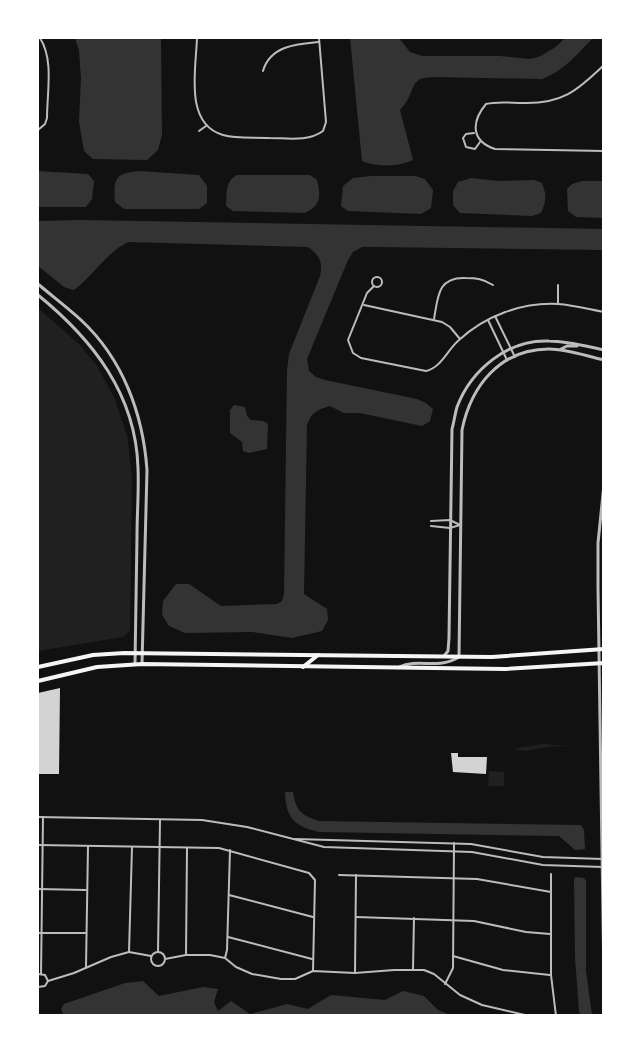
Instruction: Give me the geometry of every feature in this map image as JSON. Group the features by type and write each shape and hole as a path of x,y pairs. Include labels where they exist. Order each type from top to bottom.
{"main road":[{"path":"38,667 93,655 135,652 459,657 526,656 601,649"},
{"path":"303,667 319,655"},
{"path":"38,681 97,667 135,664 521,669 602,663"}],"street":[{"path":"39,129 47,118 48,60 47,49 40,38"},
{"path":"197,38 195,105 206,126 214,132 231,137 308,138 323,131 326,122 319,38"},
{"path":"263,71 266,61 279,51 303,43 319,42"},
{"path":"603,65 585,83 561,99 537,104 494,102 486,104 476,124 475,133 480,142 495,149 603,151"},
{"path":"199,131 206,126"},
{"path":"475,133 466,134 463,143 470,150 478,146 480,142"},
{"path":"434,319 439,292 442,286 452,279 481,278 494,285"},
{"path":"38,284 81,320 107,349 124,378 136,410 147,470 142,664"},
{"path":"558,285 558,304"},
{"path":"374,286 368,293 348,340 350,348 356,356 361,358 426,371 436,367 447,351 460,339 488,320 522,307 558,304 603,312"},
{"path":"38,295 73,326 101,359 127,410 138,465 135,664"},
{"path":"363,305 434,319 450,327 460,339"},
{"path":"495,316 515,357"},
{"path":"488,320 507,360"},
{"path":"443,657 449,646 452,429 457,408 476,375 488,363 511,349 546,340 603,350"},
{"path":"560,350 567,346 588,346"},
{"path":"396,668 407,663 443,664 459,657 462,430 466,411 482,381 507,360 547,349 603,360"},
{"path":"603,484 601,649 603,982"},
{"path":"431,521 450,520 460,525"},
{"path":"431,526 450,528 460,525"},
{"path":"38,817 226,822 324,847 345,850 454,851 497,856 535,864 602,867"},
{"path":"43,817 39,974 45,975 48,981"},
{"path":"158,952 160,819"},
{"path":"290,838 471,844 535,856 602,859"},
{"path":"445,984 453,968 454,843"},
{"path":"38,845 230,850 312,875 315,880 313,972"},
{"path":"86,967 88,846"},
{"path":"129,952 132,847"},
{"path":"186,955 187,848"},
{"path":"225,958 228,938 230,850"},
{"path":"535,856 535,864"},
{"path":"551,874 551,975 556,1016"},
{"path":"339,875 454,877 551,892"},
{"path":"356,875 356,973"},
{"path":"38,889 87,890"},
{"path":"228,895 313,916"},
{"path":"356,917 453,919 550,934"},
{"path":"413,969 414,918"},
{"path":"39,933 86,933"},
{"path":"228,938 313,959"},
{"path":"38,987 45,987 48,981 129,952 151,956 158,952"},
{"path":"158,952 165,959"},
{"path":"151,956 151,963 155,966 161,965 165,959 186,955 210,955 225,958 236,967 266,978 295,978 313,972 424,970 434,974 460,995 482,1005 529,1016"},
{"path":"453,956 503,970 551,975"}],"shaded area":[{"path":"75,38 161,38 162,135 158,150 147,160 93,159 84,151 79,122 81,79 79,50"},
{"path":"350,38 399,38 410,52 422,56 500,56 530,59 541,56 565,38 593,38 564,67 542,79 423,78 415,84 400,110 413,160 388,165 362,161"},
{"path":"38,171 88,174 94,181 92,199 86,207 38,207"},
{"path":"139,171 199,175 207,186 207,203 199,209 124,209 115,202 115,183 125,173"},
{"path":"237,175 310,175 317,180 319,191 317,204 304,213 233,211 226,206 227,192 230,181"},
{"path":"415,176 425,179 433,190 431,208 421,214 348,211 341,206 343,186 353,178"},
{"path":"471,178 498,181 534,180 542,183 545,198 541,213 532,216 460,213 453,205 453,191 458,182"},
{"path":"582,181 603,181 603,218 576,217 568,211 567,189 572,184"},
{"path":"38,221 603,229 603,250 362,247 353,252 307,359 309,371 325,380 417,399 433,409 430,421 422,426 360,413 344,413 330,406 316,412 311,417 307,425 304,594 327,609 328,620 322,631 292,638 252,632 185,633 169,626 162,615 163,601 176,584 189,584 221,606 277,604 282,601 284,594 287,371 289,354 320,276 321,263 318,256 308,247 128,242 113,252 74,290 64,287 38,266"},
{"path":"38,308 80,345 97,366 114,397 127,435 132,477 130,631 123,637 38,651"},
{"path":"234,405 245,407 247,416 251,420 268,424 267,449 249,453 243,451 242,442 230,433 230,410"},
{"path":"542,744 569,746 526,751 513,749"},
{"path":"489,771 504,772 504,786 488,786"},
{"path":"285,792 293,792 300,811 319,821 581,825 584,830 585,849 575,850 559,836 319,832 303,827 293,819 287,808"},
{"path":"575,877 584,878 586,881 586,971 592,1015 580,1015 579,1011 575,958"},
{"path":"143,981 159,996 203,987 218,989 214,1002 218,1011 231,1001 250,1014 287,1004 308,1009 331,995 385,1000 403,991 424,996 438,1010 450,1015 38,1015 63,1014 61,1009 64,1004 125,983"}],"building":[{"path":"60,688 59,774 38,774 38,693"},
{"path":"451,753 458,753 458,757 487,757 486,774 453,772"}]}
